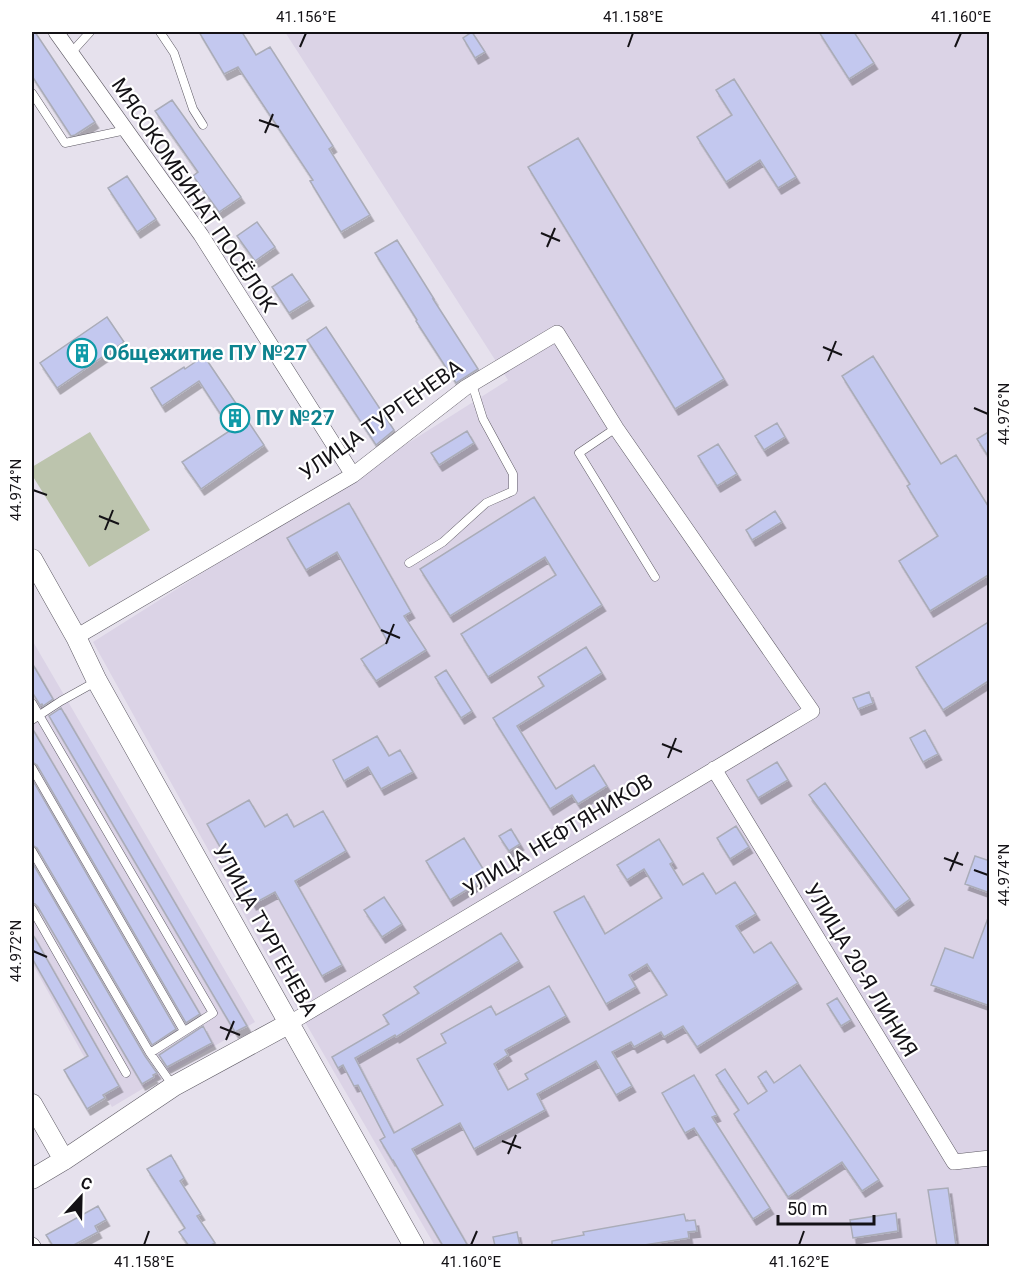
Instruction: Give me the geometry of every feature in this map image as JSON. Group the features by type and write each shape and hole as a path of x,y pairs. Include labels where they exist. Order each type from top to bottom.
{"street":[{"name":"МЯСОКОМБИНАТ ПОСЁЛОК","path":"56,32 201,234 353,475"},
{"name":"УЛИЦА ТУРГЕНЕВА","path":"76,637 353,475 472,384 557,333"},
{"name":"УЛИЦА НЕФТЯНИКОВ","path":"32,1179 174,1086 290,1023 812,711 616,428 557,333"},
{"name":"УЛИЦА ТУРГЕНЕВА","path":"32,559 76,637 97,681 414,1246"},
{"name":"УЛИЦА 20-Я ЛИНИЯ","path":"714,770 954,1162 990,1158"},
{"path":"32,1104 64,1160"}],"lane":[{"path":"70,53 90,32"},
{"path":"160,32 174,53 193,109 203,124"},
{"path":"32,93 65,143 126,130"},
{"path":"409,563 443,542 486,503 513,491 513,474 483,418 472,384"},
{"path":"616,428 579,453 655,577"},
{"path":"35,717 97,681"},
{"path":"32,703 35,717 213,1013 150,1053"},
{"path":"32,768 184,1031"},
{"path":"32,851 150,1053 174,1086"},
{"path":"32,909 126,1073"}],"shaded area":[{"path":"285,32 989,32 989,1246 435,1246 276,972 93,642 508,380"},
{"path":"32,640 255,1022 112,1107 32,963"}],"green space":[{"path":"90,432 150,530 89,567 32,475 32,467"}],"building":[{"path":"32,32 35,32 95,122 75,135 71,136 32,76"},
{"path":"199,32 242,32 256,55 270,47 333,146 329,149 370,215 341,232 310,181 313,180 238,67 224,74"},
{"path":"472,32 485,52 475,58 463,38"},
{"path":"819,32 854,32 874,63 849,79"},
{"path":"734,79 796,177 778,188 760,160 726,182 697,137 732,115 716,90"},
{"path":"172,100 241,197 219,212 193,176 198,172 155,111"},
{"path":"578,138 724,379 675,409 528,167"},
{"path":"127,176 156,219 137,232 108,188"},
{"path":"257,222 275,247 255,261 237,236"},
{"path":"397,240 478,369 456,383 375,253"},
{"path":"292,274 310,300 289,313 272,287"},
{"name":"Общежитие ПУ №27","path":"107,317 124,342 57,388 40,363"},
{"path":"326,327 394,430 376,445 307,340"},
{"name":"ПУ №27","path":"204,356 264,445 201,489 182,462 231,430 199,381 162,406 151,388"},
{"path":"873,356 941,464 956,455 990,509 990,574 930,611 899,561 938,536 907,486 910,484 842,376"},
{"path":"777,423 785,437 764,450 755,436"},
{"path":"467,431 474,443 439,465 431,453"},
{"path":"990,431 990,459 977,439"},
{"path":"718,444 737,474 717,486 698,456"},
{"path":"534,497 602,605 488,677 461,634 556,575 545,557 450,616 420,569"},
{"path":"349,503 411,612 404,616 426,650 376,681 361,659 388,642 337,552 306,570 287,538"},
{"path":"775,511 782,522 752,540 746,530"},
{"path":"990,621 990,680 943,710 916,667"},
{"path":"586,647 602,673 517,726 556,789 594,765 607,786 578,804 572,795 550,809 493,718 544,686 538,677"},
{"path":"32,663 53,699 43,706 32,692"},
{"path":"446,670 472,711 461,718 435,677"},
{"path":"869,692 873,703 858,709 853,698"},
{"path":"61,708 247,1026 235,1032 49,716"},
{"path":"32,728 200,1014 186,1023 37,765 32,762"},
{"path":"925,730 938,754 923,762 910,738"},
{"path":"377,736 389,756 400,750 413,772 381,789 368,767 344,781 333,760"},
{"path":"777,762 788,780 758,798 747,780"},
{"path":"32,779 176,1029 152,1045 37,848 32,845"},
{"path":"825,783 910,899 895,910 809,795"},
{"path":"249,800 265,827 287,814 294,827 323,811 346,851 295,881 342,965 322,976 275,892 253,904 207,824"},
{"path":"736,826 749,847 730,859 717,838"},
{"path":"511,829 520,844 509,851 499,836"},
{"path":"464,838 488,877 450,900 426,861"},
{"path":"659,839 673,862 670,864 683,885 703,873 716,894 735,882 756,914 736,926 754,953 771,942 798,983 697,1047 683,1026 664,1037 661,1032 634,1047 631,1042 612,1052 632,1086 616,1095 596,1061 537,1094 545,1110 474,1149 460,1123 412,1149 468,1246 443,1246 380,1140 385,1137 358,1085 354,1086 343,1065 338,1068 332,1057 389,1024 383,1015 419,993 414,987 501,933 519,961 396,1037 395,1035 355,1058 394,1133 443,1105 417,1059 446,1043 441,1034 491,1006 496,1015 549,986 566,1016 505,1050 508,1055 494,1064 508,1090 528,1079 525,1074 667,995 647,964 629,975 636,987 606,1004 554,912 584,896 605,934 662,898 644,869 627,880 617,865"},
{"path":"975,856 990,861 990,893 965,884"},
{"path":"32,862 157,1073 142,1084 38,907 32,903"},
{"path":"384,897 402,924 382,937 364,910"},
{"path":"988,918 990,918 990,1006 931,985 945,948 973,958"},
{"path":"32,933 119,1086 103,1095 105,1098 87,1109 64,1070 88,1056 32,958"},
{"path":"837,998 851,1020 841,1026 827,1004"},
{"path":"203,1026 212,1043 167,1067 159,1055"},
{"path":"800,1065 879,1180 862,1191 842,1162 788,1197 734,1114 739,1110 716,1075 725,1069 748,1104 767,1091 758,1077 766,1071 774,1083"},
{"path":"694,1075 717,1115 712,1117 770,1208 753,1219 694,1128 685,1133 662,1093"},
{"path":"171,1155 184,1178 180,1181 201,1214 197,1216 215,1243 209,1246 189,1246 179,1232 185,1228 147,1169"},
{"path":"948,1188 956,1246 937,1246 928,1190"},
{"path":"98,1206 106,1220 95,1226 98,1232 72,1246 53,1246 46,1235"},
{"path":"896,1213 898,1231 853,1238 850,1220"},
{"path":"684,1214 686,1221 695,1220 697,1231 688,1232 689,1238 638,1246 552,1246 552,1241 584,1235 583,1232"},
{"path":"517,1232 520,1246 495,1246 493,1237"}],"place":[{"name":"Общежитие ПУ №27","path":"82,353"},
{"name":"ПУ №27","path":"235,418"}]}
